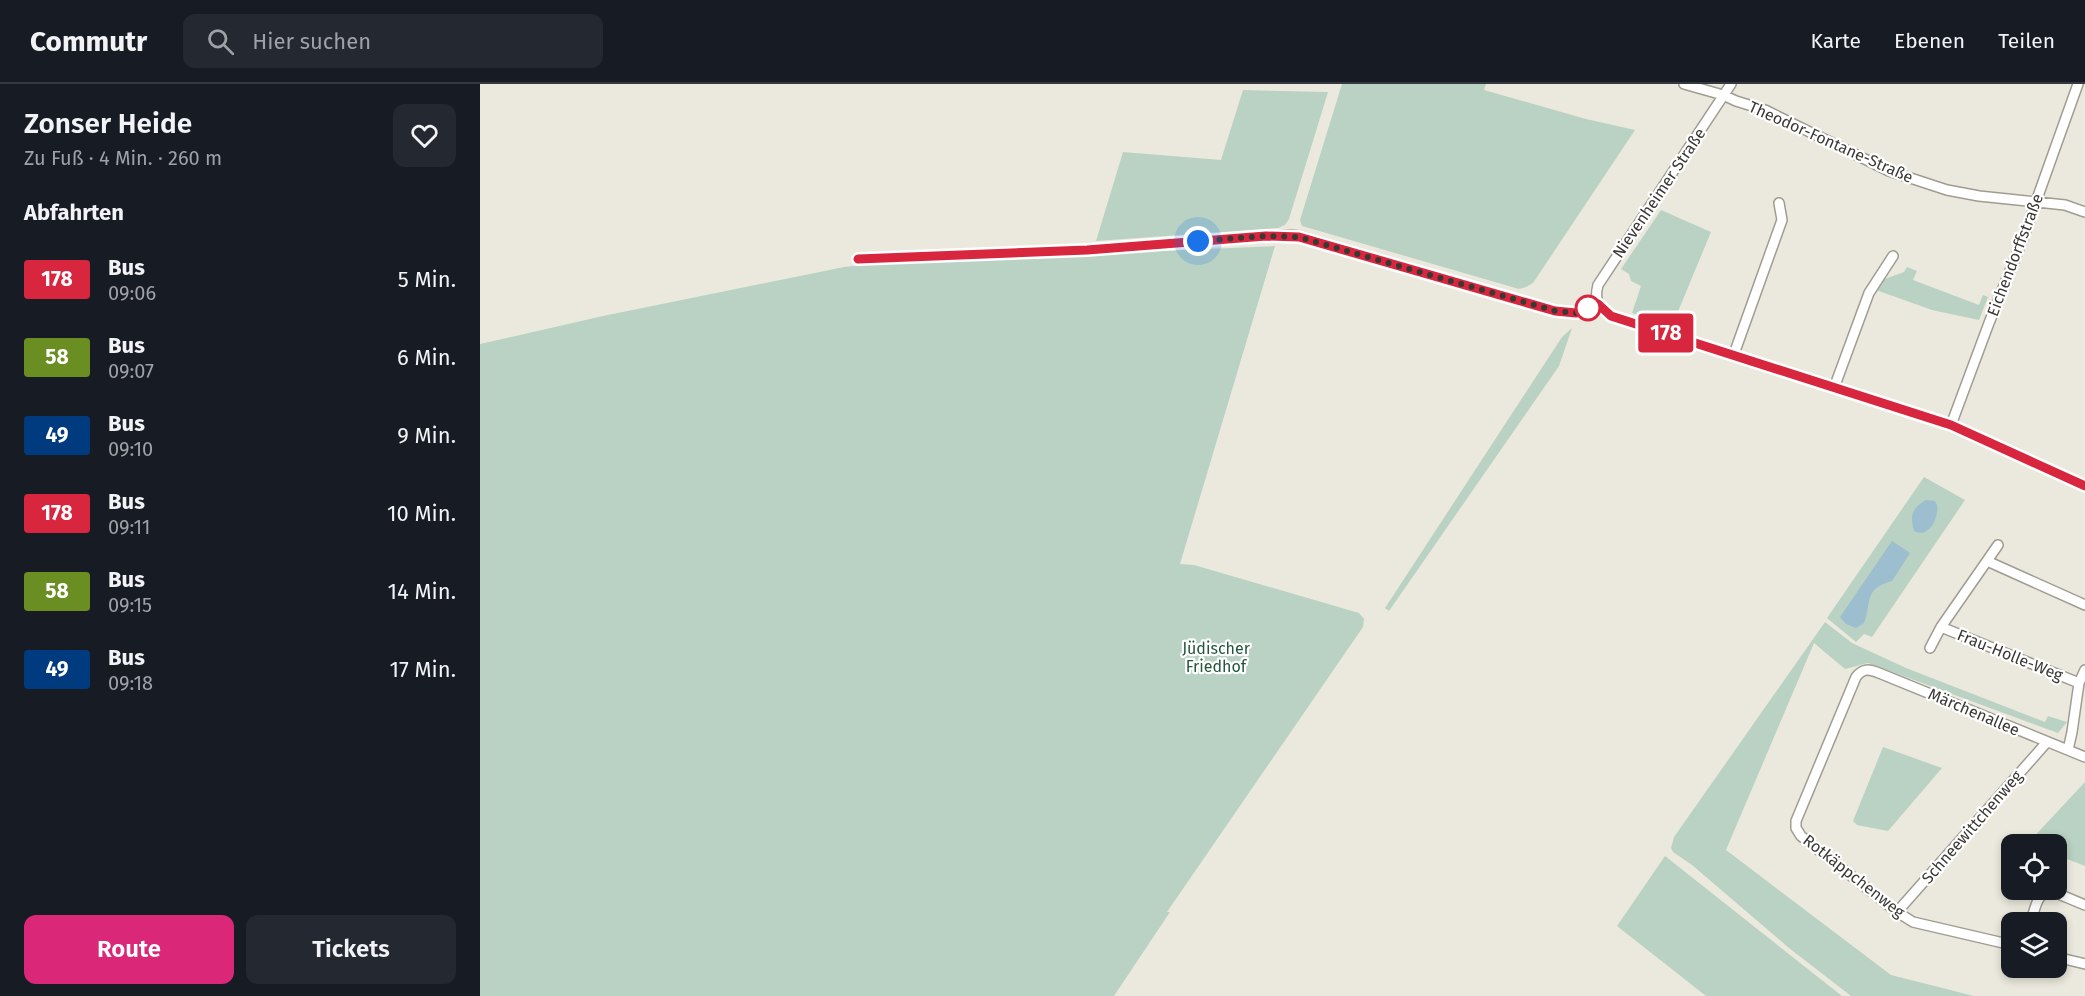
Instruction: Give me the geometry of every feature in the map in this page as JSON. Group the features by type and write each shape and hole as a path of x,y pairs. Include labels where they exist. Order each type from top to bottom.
{"street":[{"name":"Theodor-Fontane-Straße","path":"1684,84 1765,110 1889,171 1958,192 1999,199 2065,205 2085,212"},
{"name":"Nievenheimer Straße","path":"1598,304 1595,293 1598,285 1731,84"},
{"name":"Eichendorffstraße","path":"1951,425 2037,202 2078,84"},
{"path":"1734,354 1782,220 1779,203"},
{"path":"858,259 1087,250 1290,235 1555,311 1576,313 1598,304 1611,316 1951,425 2085,486"},
{"path":"1834,388 1869,293 1893,256"},
{"name":"Frau-Holle-Weg","path":"1930,648 1941,627 1998,545"},
{"path":"1988,561 2085,605"},
{"name":"Frau-Holle-Weg","path":"1941,627 2079,683"},
{"name":"Märchenallee","path":"1863,670 1870,669 1914,686 2085,757"},
{"name":"Rotkäppchenweg","path":"1863,670 1856,677 1796,821 1796,828 1808,842 1913,922 2001,942"},
{"name":"Frau-Holle-Weg","path":"2068,750 2079,683 2085,670"},
{"name":"Schneewittchenweg","path":"1897,912 2047,742"},
{"path":"2034,912 2039,897 2043,892 2049,890 2085,905"},
{"path":"2067,960 2085,964"}],"green space":[{"path":"1342,84 1486,84 1484,90 1586,119 1635,130 1533,283 1519,289 1302,226 1300,220"},
{"path":"1243,90 1328,92 1289,219 1285,225 1278,228 1096,241 1123,152 1221,160"},
{"path":"1661,210 1711,232 1672,326 1632,313 1641,286 1631,281 1629,274 1621,269"},
{"name":"Jüdischer Friedhof","path":"1275,246 1180,564 1194,565 1359,613 1364,619 1363,627 1167,912 1170,912 1114,996 480,996 480,344 603,316 844,267 883,263"},
{"path":"1907,267 1917,271 1913,280 1979,305 1983,295 1988,297 1979,320 1932,310 1876,290 1879,281 1904,272"},
{"path":"1572,328 1559,366 1389,611 1385,608 1562,337"},
{"path":"1924,477 1965,500 1872,637 1864,634 1856,642 1827,618"},
{"path":"1825,622 1852,643 1906,668 2045,722 2048,716 2067,722 2058,733 1868,663 1845,669 1814,643 1726,850 1891,975 1974,996 1851,996 1789,948 1671,848 1674,837"},
{"path":"1883,747 1942,768 1888,831 1857,825 1853,821"},
{"path":"2085,782 2085,866 2067,859 2067,834 2036,834"},
{"path":"1665,856 1842,996 1706,996 1617,926"}],"water":[{"path":"1926,500 1935,501 1937,505 1935,521 1928,530 1919,533 1914,531 1912,517 1917,506"},
{"path":"1892,541 1910,553 1892,581 1883,584 1873,592 1864,623 1856,628 1846,624 1840,617"}],"bus line":[{"name":"178","path":"858,259 1087,250 1290,235 1555,311 1576,313 1598,304 1611,316 1951,425 2085,486"}],"route":[{"path":"1198,241 1290,235 1555,311 1576,313 1588,308"}]}
